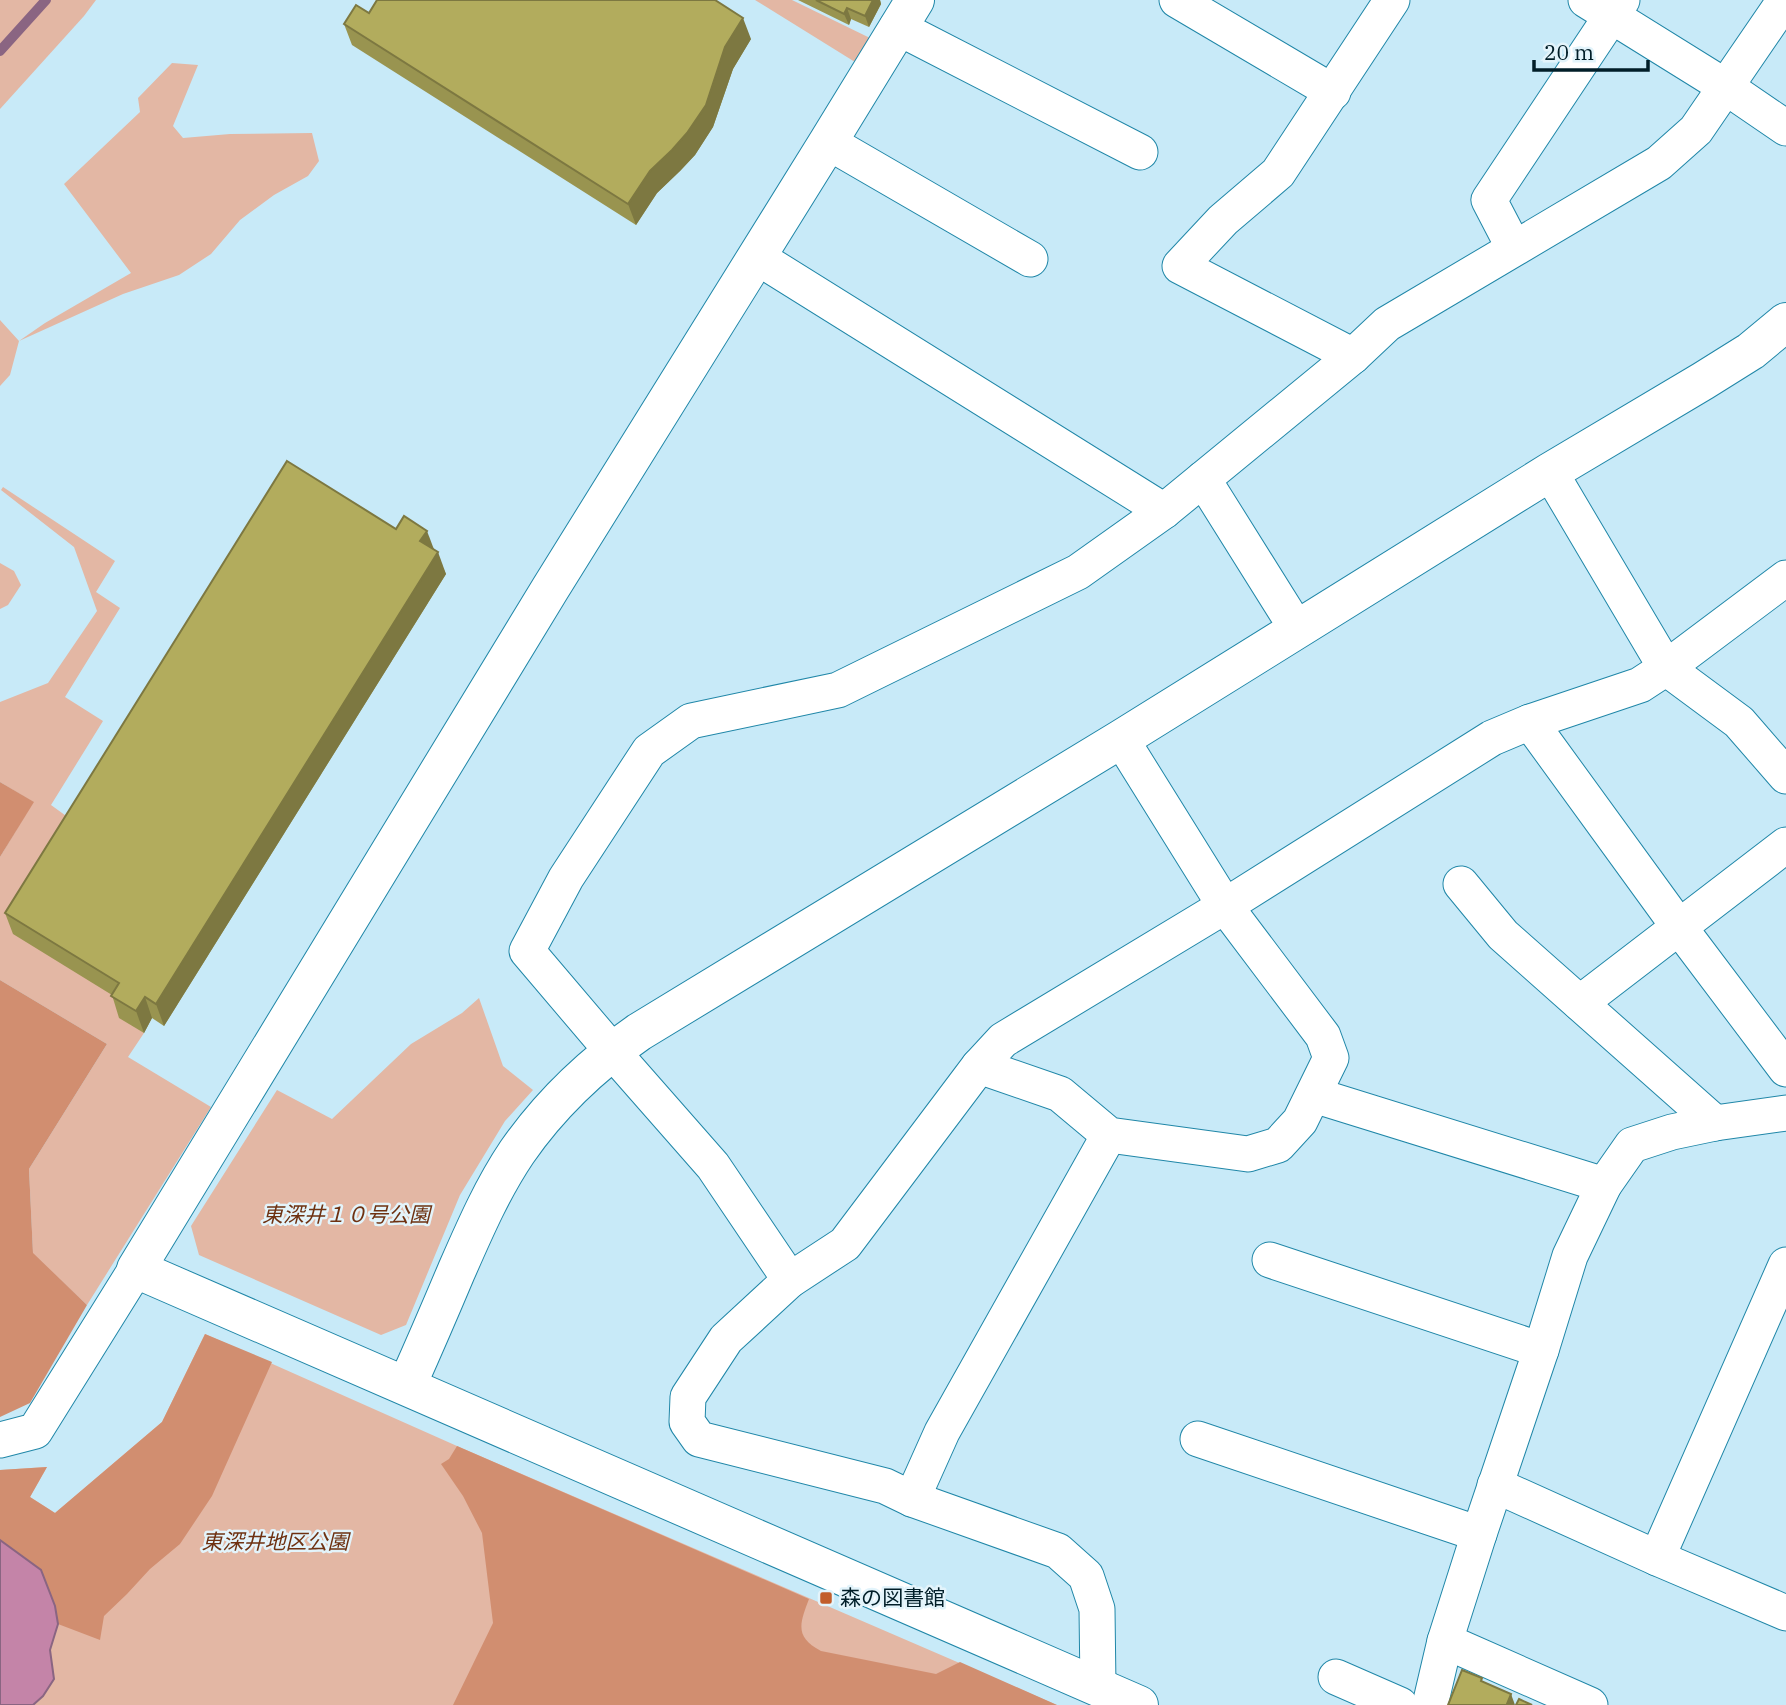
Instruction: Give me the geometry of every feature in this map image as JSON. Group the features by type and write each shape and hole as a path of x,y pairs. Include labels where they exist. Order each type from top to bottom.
{"street":[{"path":"1177,0 1332,92"},
{"path":"1353,356 1181,266 1223,220 1278,173 1392,0"},
{"path":"790,1280 713,1167 527,951 566,878 649,751 691,722 838,690 1078,572 1164,511 1353,356 1387,324 1659,163 1696,130 1785,0"},
{"path":"1514,248 1489,200 1606,6 1786,128"},
{"path":"0,1440 35,1431 906,13 1140,152"},
{"path":"828,142 1030,259"},
{"path":"757,257 1164,511"},
{"path":"407,1385 468,1245 517,1152 552,1108 611,1051 1751,351 1786,322"},
{"path":"1550,472 1666,668 1739,722 1786,776"},
{"path":"1203,479 1297,629"},
{"path":"1098,1687 1097,1609 1086,1576 1058,1551 912,1499 885,1486 699,1439 687,1422 688,1397 726,1339 790,1280 845,1244 979,1066 1003,1040 1225,906 1492,738 1530,722 1640,685 1786,578"},
{"path":"1530,722 1786,1069"},
{"path":"979,1066 1060,1094 1109,1135 1248,1154 1278,1145 1300,1121 1332,1058 1323,1036 1225,906 1121,739"},
{"path":"1580,1003 1786,845"},
{"path":"1461,884 1503,935 1714,1124"},
{"path":"1314,1096 1604,1185"},
{"path":"1430,1705 1445,1641 1570,1256 1604,1185 1632,1145 1672,1132 1786,1113"},
{"path":"912,1499 942,1432 1109,1135"},
{"path":"1270,1260 1541,1350"},
{"path":"1657,1558 1786,1265"},
{"path":"136,1269 1139,1705"},
{"path":"1198,1439 1479,1534"},
{"path":"1495,1485 1786,1614"},
{"path":"1445,1641 1590,1705"},
{"path":"1336,1677 1400,1705"}],"green space":[{"path":"0,0 96,0 0,109"},
{"path":"755,0 792,0 870,38 855,62"},
{"path":"172,63 198,65 173,126 183,138 230,134 312,133 319,161 308,176 274,195 240,220 211,254 179,275 123,294 19,341 131,273 64,184 140,112 138,98"},
{"path":"0,320 19,341 10,375 0,386"},
{"path":"3,487 115,561 96,592 120,608 65,697 103,721 51,805 80,826 127,1005 144,1033 128,1057 211,1107 87,1305 33,1254 29,1169 107,1044 0,980 0,857 33,802 0,782 0,702 48,683 97,611 74,547 1,490"},
{"path":"0,563 14,571 21,585 8,605 0,609"},
{"name":"東深井１０号公園","path":"479,998 503,1066 533,1090 505,1121 460,1195 406,1325 381,1335 199,1255 191,1226 277,1090 332,1119 411,1044 462,1013"},
{"name":"東深井地区公園","path":"205,1334 1057,1705 0,1705 0,1470 47,1467 30,1497 55,1513 162,1422"}],"shaded area":[{"path":"0,782 34,802 0,857"},
{"path":"0,980 107,1044 29,1169 33,1253 87,1305 30,1403 0,1417"},
{"path":"205,1334 272,1362 212,1496 180,1544 150,1569 104,1616 100,1640 58,1624 55,1606 41,1570 0,1540 0,1470 47,1467 30,1497 55,1513 162,1422"},
{"path":"457,1446 809,1599 803,1615 803,1635 812,1646 821,1651 936,1674 960,1662 1057,1705 453,1705 493,1623 482,1533 463,1496 441,1464 449,1459"},
{"path":"0,1540 41,1570 55,1606 58,1624 50,1650 54,1679 43,1696 33,1705 0,1705"}],"building":[{"path":"377,0 715,0 743,18 725,47 706,105 687,133 650,171 628,204 344,24 356,5 369,13"},
{"path":"816,0 873,0 865,16 847,8 844,14"},
{"path":"287,461 396,529 404,516 427,531 420,541 438,552 156,1004 145,997 136,1011 111,996 119,983 5,913"},
{"path":"1462,1670 1511,1694 1507,1704 1510,1705 1448,1705"},
{"path":"1519,1699 1532,1705 1516,1705"}],"waterway":[{"path":"0,51 46,0"}],"place":[{"name":"森の図書館","path":"826,1598"}]}
